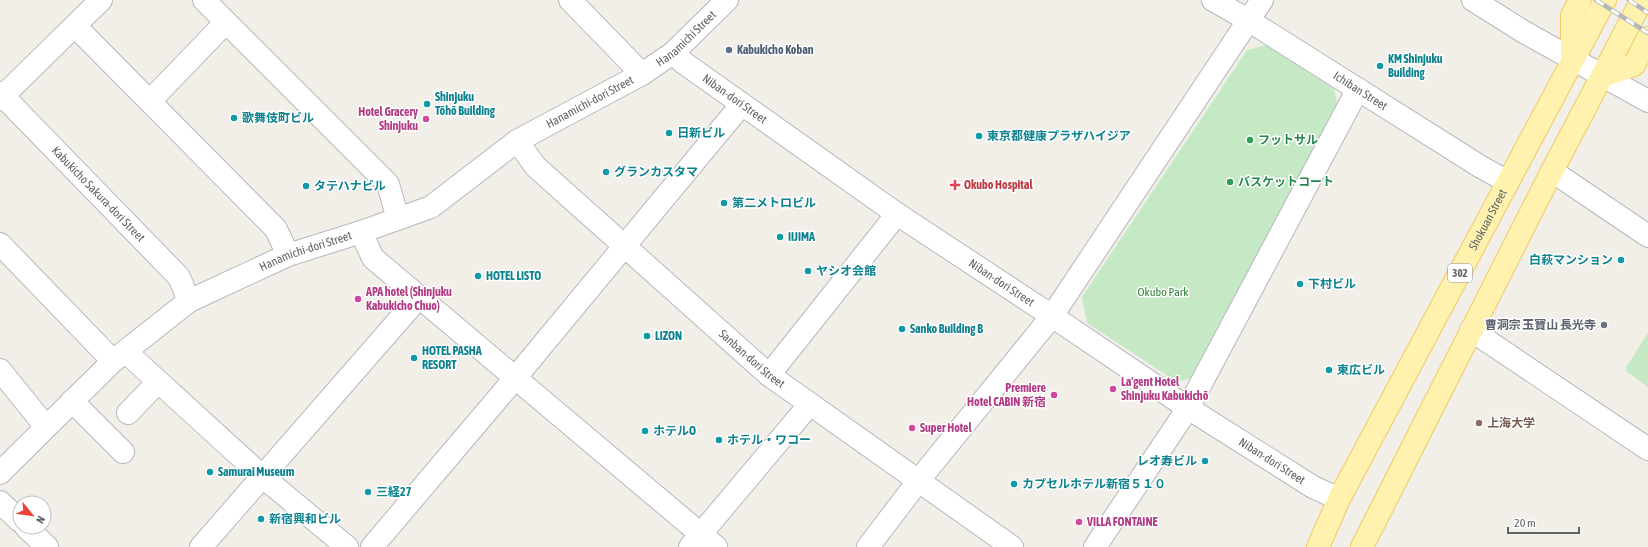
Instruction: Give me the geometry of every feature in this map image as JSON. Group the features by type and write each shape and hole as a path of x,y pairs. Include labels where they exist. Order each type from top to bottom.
{"main road":[{"path":"1572,59 1572,15 1580,0"},
{"name":"Shokuan Street","path":"1318,547 1339,499 1604,0"},
{"path":"1362,547 1552,171 1642,0"},
{"path":"1602,76 1634,65 1648,38"}],"street":[{"path":"1,96 101,0"},
{"path":"204,0 388,184 398,219"},
{"path":"570,0 642,74"},
{"name":"Hanamichi Street","path":"642,74 673,53 727,0"},
{"name":"Ichiban Street","path":"1213,0 1248,20 1481,167 1508,182"},
{"path":"868,547 918,480 1052,316 1262,0"},
{"path":"1473,0 1524,32 1648,101"},
{"path":"150,101 226,22"},
{"path":"75,26 276,229 288,255"},
{"name":"Niban-dori Street","path":"673,53 684,63 897,214 1188,408 1313,487 1339,499"},
{"name":"Hanamichi-dori Street","path":"0,473 72,401 119,357 189,301 288,255 361,232 431,207 517,141 642,74"},
{"path":"1095,547 1188,408 1358,89"},
{"name":"Kabukicho Sakura-dori Street","path":"1,96 179,278 189,301"},
{"path":"372,547 516,377 742,104"},
{"name":"Sanban-dori Street","path":"517,141 536,167 769,375 1012,547"},
{"path":"1552,171 1648,236"},
{"path":"769,375 897,214"},
{"path":"361,232 373,258 516,377 703,543 810,404"},
{"path":"0,244 119,357 158,382 263,477 347,547"},
{"path":"201,547 420,297"},
{"path":"1471,330 1648,450"},
{"path":"0,370 46,427"},
{"path":"128,413 158,382"},
{"path":"72,401 122,452"},
{"path":"0,502 12,513"},
{"path":"34,535 47,547"}],"green space":[{"name":"Okubo Park","path":"1267,45 1334,89 1338,107 1191,378 1177,382 1087,323 1082,297 1247,50"},
{"path":"1648,333 1648,387 1626,371 1627,366"}],"railway":[{"path":"1596,0 1648,33"},
{"path":"1629,0 1648,13"}],"place":[{"name":"Kabukicho Koban","path":"729,50"},
{"name":"KM Shinjuku Building","path":"1380,66"},
{"name":"Shinjuku Tōhō Building","path":"427,104"},
{"name":"歌舞伎町ビル","path":"234,118"},
{"name":"Hotel Gracery Shinjuku","path":"426,119"},
{"name":"日新ビル","path":"669,133"},
{"name":"東京都健康プラザハイジア","path":"979,136"},
{"name":"フットサル","path":"1250,140"},
{"name":"グランカスタマ","path":"606,172"},
{"name":"バスケットコート","path":"1230,182"},
{"name":"Okubo Hospital","path":"955,185"},
{"name":"タテハナビル","path":"306,186"},
{"name":"第二メトロビル","path":"724,203"},
{"name":"IIJIMA","path":"780,237"},
{"name":"白萩マンション","path":"1621,260"},
{"name":"ヤシオ会館","path":"808,271"},
{"name":"HOTEL LISTO","path":"478,276"},
{"name":"下村ビル","path":"1300,284"},
{"name":"APA hotel (Shinjuku Kabukicho Chuo)","path":"358,299"},
{"name":"曹洞宗 玉寶山 長光寺","path":"1604,325"},
{"name":"Sanko Building B","path":"902,329"},
{"name":"LIZON","path":"647,336"},
{"name":"HOTEL PASHA RESORT","path":"414,358"},
{"name":"東広ビル","path":"1329,370"},
{"name":"La'gent Hotel Shinjuku Kabukichō","path":"1113,389"},
{"name":"Premiere Hotel CABIN 新宿","path":"1054,395"},
{"name":"上海大学","path":"1479,423"},
{"name":"Super Hotel","path":"912,428"},
{"name":"ホテルO","path":"645,431"},
{"name":"ホテル・ワコー","path":"719,440"},
{"name":"レオ寿ビル","path":"1205,461"},
{"name":"Samurai Museum","path":"210,472"},
{"name":"カプセルホテル新宿５１０","path":"1014,484"},
{"name":"三経27","path":"368,492"},
{"name":"新宿興和ビル","path":"261,519"},
{"name":"VILLA FONTAINE","path":"1079,522"}]}
